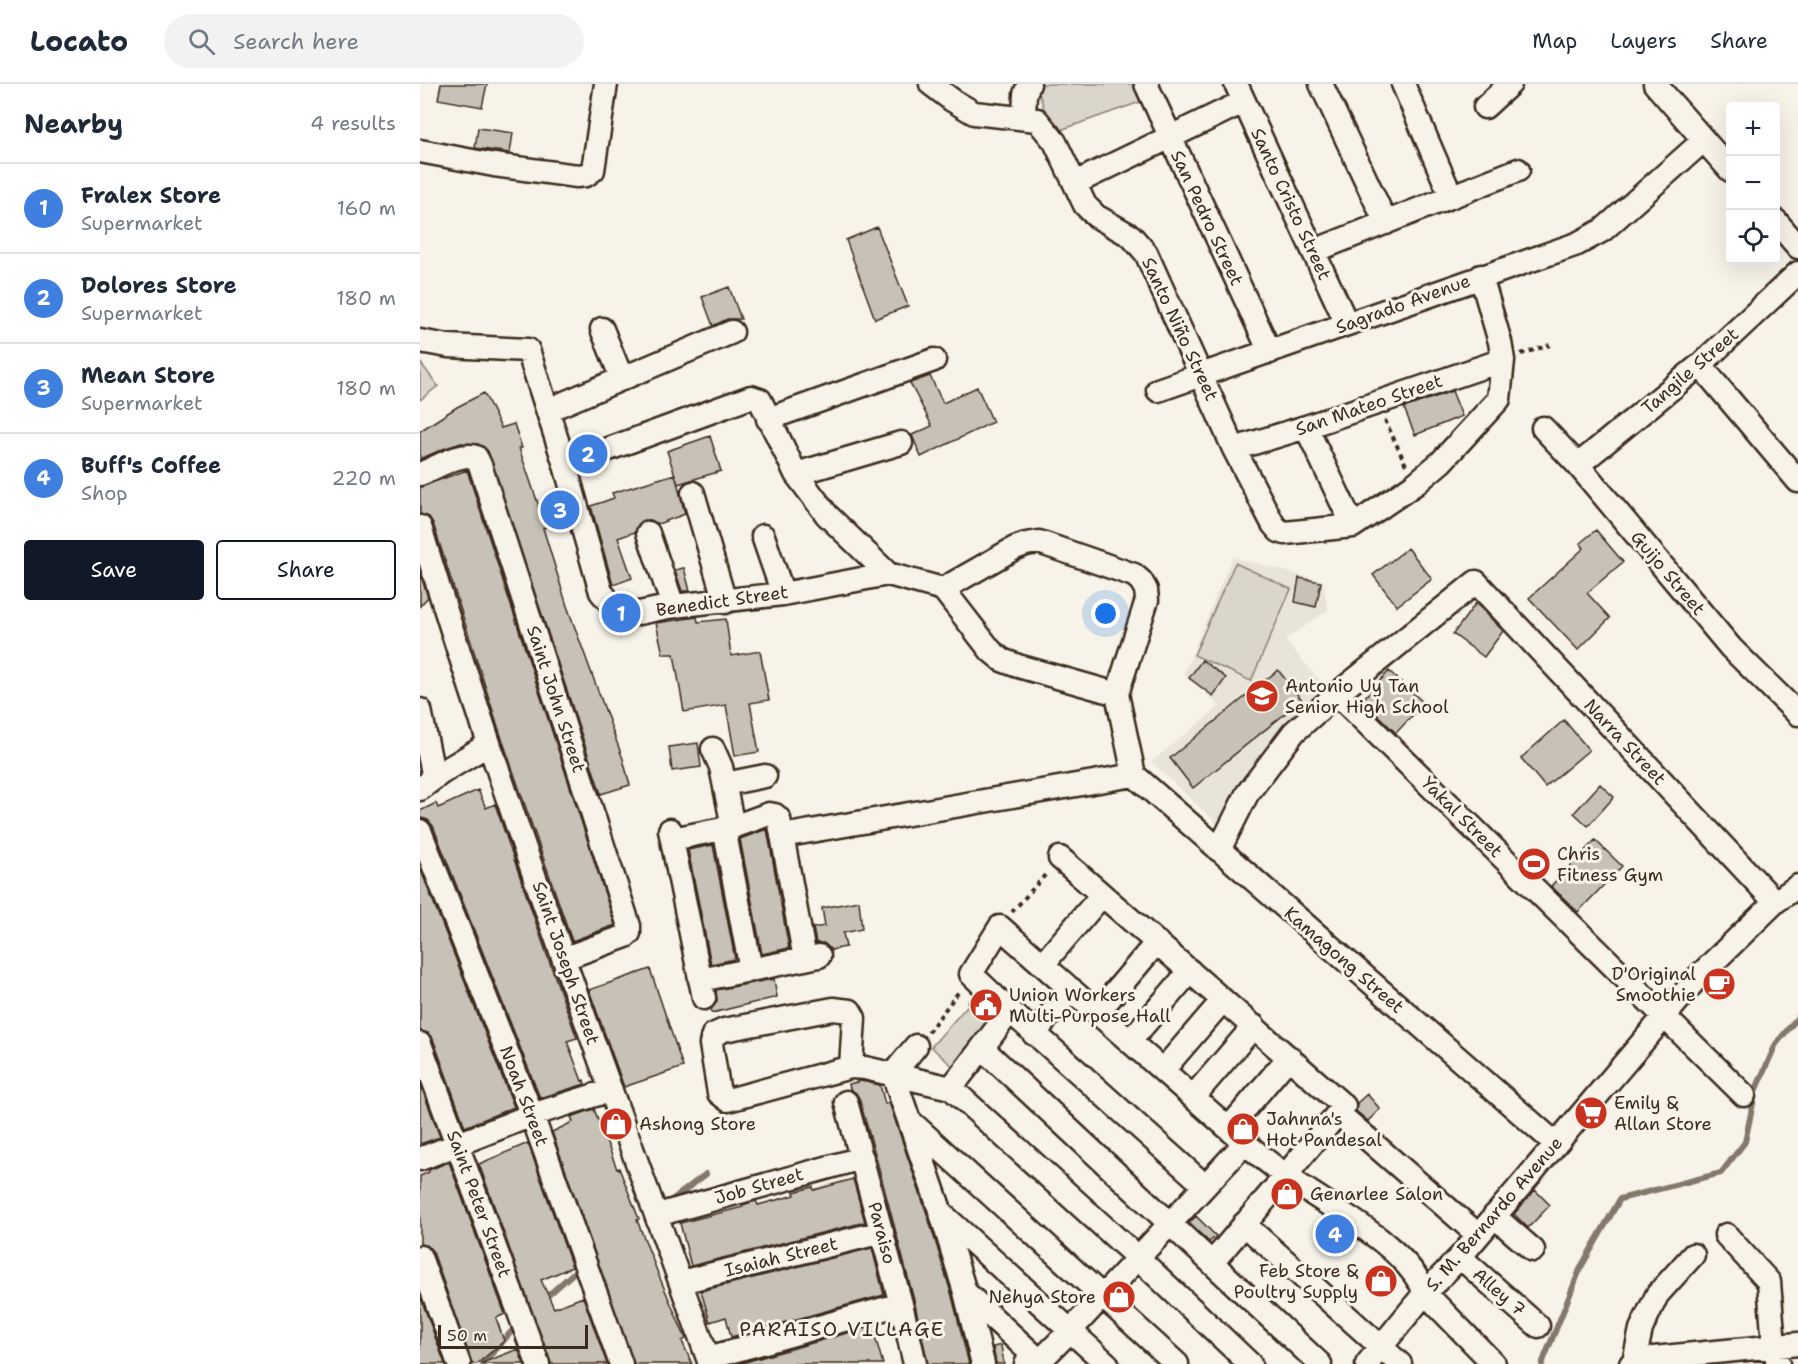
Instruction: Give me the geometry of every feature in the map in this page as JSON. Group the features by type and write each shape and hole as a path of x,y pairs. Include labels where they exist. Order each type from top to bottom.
{"street":[{"path":"420,151 494,165 577,176 586,175 592,170 606,84"},
{"name":"Santo Niño Street","path":"931,84 974,113 1037,120 1055,142 1085,205 1096,216 1131,236 1146,253 1234,449 1278,531 1285,533 1353,526"},
{"path":"1024,118 1025,94 1029,84"},
{"name":"San Pedro Street","path":"1146,84 1270,352"},
{"path":"1321,84 1386,223"},
{"path":"1403,84 1451,196"},
{"path":"1485,107 1510,84"},
{"path":"1655,84 1726,164"},
{"path":"1075,183 1170,137 1239,93"},
{"name":"Santo Cristo Street","path":"1239,93 1347,324"},
{"name":"Sagrado Avenue","path":"1158,390 1577,244 1603,230 1704,140"},
{"path":"1314,251 1518,170"},
{"path":"1780,226 1798,247"},
{"name":"Tangile Street","path":"1578,465 1700,365 1798,273"},
{"path":"1306,427 1353,526 1415,484 1441,462 1499,399 1503,360 1481,276"},
{"path":"602,329 622,379"},
{"path":"548,410 732,332"},
{"name":"Benedict Street","path":"420,342 448,346 528,350 566,465 601,592 613,606 634,614 673,606 783,594 888,574"},
{"path":"768,419 934,360"},
{"name":"San Mateo Street","path":"1234,449 1503,360"},
{"path":"1700,365 1798,481"},
{"path":"566,465 751,397 760,400 796,474 827,515 888,574 943,589 991,651 1002,660 1117,694"},
{"name":"Guijo Street","path":"1544,428 1578,465 1731,648 1798,714"},
{"path":"796,474 901,443"},
{"name":"Saint John Street","path":"420,474 470,455 476,458 480,465 629,926 629,933 626,936 565,958"},
{"path":"693,493 725,602"},
{"name":"Saint Joseph Street","path":"420,527 425,556 489,744 709,1361"},
{"path":"648,533 673,606"},
{"path":"763,536 783,594"},
{"path":"782,836 1134,775 1117,694 1147,600 1146,590 1141,581 1134,575 1039,542 1026,543 1015,548 943,589"},
{"name":"Narra Street","path":"1337,694 1476,582 1775,902"},
{"path":"1219,850 1247,794 1293,732 1337,694"},
{"name":"Yakal Street","path":"1337,694 1744,1095"},
{"path":"420,710 427,783 489,744"},
{"path":"713,748 722,767 726,784 728,828 751,970"},
{"name":"Kamagong Street","path":"1134,775 1556,1144"},
{"path":"726,784 765,776"},
{"path":"769,814 779,819 812,957 751,970 702,989 671,834 728,828 769,814"},
{"name":"Noah Street","path":"420,831 532,1115 621,1364"},
{"path":"1060,858 1344,1106 1212,1263"},
{"name":"S. M. Bernardo Avenue","path":"1374,1356 1425,1293 1460,1257 1696,978 1775,902 1798,886"},
{"path":"1043,964 1102,895"},
{"path":"1204,1185 1034,1034 971,974 1000,927 1285,1176 1362,1227 1404,1262 1419,1279 1425,1293 1494,1364"},
{"path":"1098,1012 1157,942"},
{"path":"1130,1041 1190,970"},
{"path":"1034,1034 1071,989"},
{"path":"1163,1070 1223,1000"},
{"path":"851,1067 854,1018 850,1011 843,1009 724,1030 713,1035 711,1044 719,1093 728,1101 851,1067 865,1068 951,1088 1138,1258 1250,1364"},
{"path":"951,1088 1010,1011"},
{"path":"1193,1097 1254,1026"},
{"name":"Saint Peter Street","path":"420,1044 538,1364"},
{"path":"893,1074 916,1046"},
{"path":"982,1048 1320,1364"},
{"path":"965,1292 1036,1363 1071,1330 1204,1185 1289,1057"},
{"path":"893,1074 941,1213 965,1292 983,1364"},
{"path":"420,1160 532,1115 611,1090"},
{"name":"Paraiso","path":"846,1102 915,1364"},
{"path":"1338,1113 1478,1235"},
{"path":"908,1120 1177,1364"},
{"name":"Job Street","path":"654,1208 862,1158"},
{"path":"941,1213 1107,1364"},
{"path":"1494,1216 1533,1250"},
{"path":"1244,1224 1374,1356 1400,1364"},
{"name":"Isaiah Street","path":"681,1282 882,1232"},
{"path":"1726,1235 1769,1282 1776,1355"},
{"path":"1633,1363 1641,1329 1657,1295 1693,1255"},
{"path":"420,1257 459,1364"},
{"name":"Alley 7","path":"1460,1257 1538,1326"},
{"path":"709,1361 901,1304"},
{"path":"1633,1363 1643,1359 1776,1355 1798,1344"}],"path":[{"path":"1503,360 1550,345"},
{"path":"1377,403 1415,484"},
{"path":"1000,927 1060,858"},
{"path":"916,1046 971,974"}],"shaded area":[{"path":"1036,84 1133,84 1140,102 1052,133"},
{"path":"420,362 438,386 420,400"},
{"name":"Antonio Uy Tan Senior High School","path":"1232,557 1323,581 1328,610 1285,640 1325,686 1265,747 1220,826 1151,762 1220,706 1184,674"},
{"path":"1235,563 1291,589 1251,681 1194,655"},
{"path":"967,1006 993,1028 957,1070 931,1047"}],"building":[{"path":"441,84 487,84 482,107 438,99"},
{"path":"478,128 513,133 510,153 475,148"},
{"path":"877,227 908,306 875,319 846,240"},
{"path":"729,287 741,319 727,319 713,326 702,297"},
{"path":"930,376 943,403 977,387 993,422 921,457 912,435 932,426 910,383"},
{"path":"1452,391 1462,416 1415,435 1404,408"},
{"path":"484,393 501,428 514,424 522,448 519,448 546,527 543,528 567,606 623,759 630,785 601,794 488,451 478,444 461,443 420,459 420,431"},
{"path":"710,436 721,471 678,484 667,451"},
{"path":"467,470 615,925 572,941 500,733 433,523 429,517 420,514 420,487"},
{"path":"675,474 685,514 658,524 651,520 643,520 635,532 618,538 632,578 613,585 591,506 614,498 612,493"},
{"path":"1596,530 1623,562 1587,593 1610,618 1578,650 1529,598 1584,548 1580,543"},
{"path":"1408,548 1432,579 1397,606 1373,575"},
{"path":"684,568 690,591 682,591 675,570"},
{"path":"420,573 428,597 420,606"},
{"path":"1299,578 1321,582 1316,607 1295,602"},
{"path":"1476,603 1503,631 1484,657 1453,634"},
{"path":"697,617 698,622 726,619 731,656 760,651 769,700 750,703 759,752 735,756 726,705 684,712 674,654 663,654 656,623"},
{"path":"1202,660 1226,678 1213,696 1189,678"},
{"path":"1278,670 1302,700 1193,788 1170,758"},
{"path":"1389,671 1424,703 1396,733 1362,700"},
{"path":"1564,720 1589,750 1545,787 1521,758"},
{"path":"698,743 701,767 672,771 669,747"},
{"path":"1600,784 1614,797 1588,826 1574,813"},
{"path":"478,790 486,808 495,804 577,1038 567,1041 585,1084 540,1098 433,826 428,820 420,818 420,811 436,803 438,808"},
{"path":"767,829 789,948 762,954 740,839"},
{"path":"1595,840 1622,866 1578,912 1551,886"},
{"path":"713,845 735,959 711,964 688,850"},
{"path":"420,868 514,1107 465,1127 433,1039 428,1033 420,1031"},
{"path":"859,901 862,929 843,933 846,947 831,950 824,943 816,943 813,928 825,926 822,908"},
{"path":"650,969 683,1067 624,1087 589,990"},
{"path":"774,979 777,997 712,1013 711,1009 717,1002 716,990"},
{"path":"974,995 992,1012 987,1019 968,1002"},
{"path":"861,1081 880,1085 885,1104 889,1102 928,1217 952,1296 969,1364 928,1364 914,1300 875,1154 859,1098 850,1089 849,1084"},
{"path":"420,1083 440,1137 420,1144"},
{"path":"1367,1094 1380,1109 1368,1121 1356,1111 1357,1103"},
{"path":"594,1109 686,1339 682,1341 692,1364 634,1364 552,1132 573,1122 571,1117"},
{"path":"528,1143 572,1267 541,1280 554,1308 583,1297 607,1364 551,1364 479,1164"},
{"path":"449,1162 505,1314 496,1318 504,1341 477,1364 472,1364 433,1252 428,1246 420,1244 420,1176"},
{"path":"853,1179 865,1222 691,1266 680,1223 743,1207 742,1205 756,1201 758,1205 795,1195 794,1192 813,1187 814,1190"},
{"path":"1535,1190 1550,1205 1528,1228 1514,1214"},
{"path":"1196,1216 1216,1236 1209,1242 1189,1223"},
{"path":"872,1248 884,1295 731,1337 726,1317 710,1322 701,1291"},
{"path":"420,1296 445,1364 420,1364"},
{"path":"872,1326 883,1364 738,1364"},
{"path":"1001,1345 1004,1364 996,1364 993,1347"},
{"path":"518,1349 524,1364 482,1364 482,1363"}],"waterway":[{"path":"1542,1364 1581,1267 1620,1199 1721,1173 1745,1142 1756,1089 1776,1044 1798,1017"},
{"path":"668,1203 706,1174"},
{"path":"525,1316 580,1267"},
{"path":"483,1364 518,1324"}],"place":[{"name":"Dolores Store","path":"588,454"},
{"name":"Mean Store","path":"560,510"},
{"name":"Fralex Store","path":"621,613"},
{"name":"Antonio Uy Tan Senior High School","path":"1262,696"},
{"name":"Chris Fitness Gym","path":"1534,864"},
{"name":"D'Original Smoothie","path":"1719,984"},
{"name":"Union Workers Multi-Purpose Hall","path":"986,1005"},
{"name":"Emily & Allan Store","path":"1591,1113"},
{"name":"Ashong Store","path":"616,1124"},
{"name":"Jahnna's Hot Pandesal","path":"1243,1129"},
{"name":"Genarlee Salon","path":"1287,1194"},
{"name":"Buff's Coffee","path":"1335,1234"},
{"name":"Feb Store & Poultry Supply","path":"1381,1281"},
{"name":"Nehya Store","path":"1119,1297"}],"district":[{"name":"PARAISO VILLAGE","path":"842,1329"}]}
